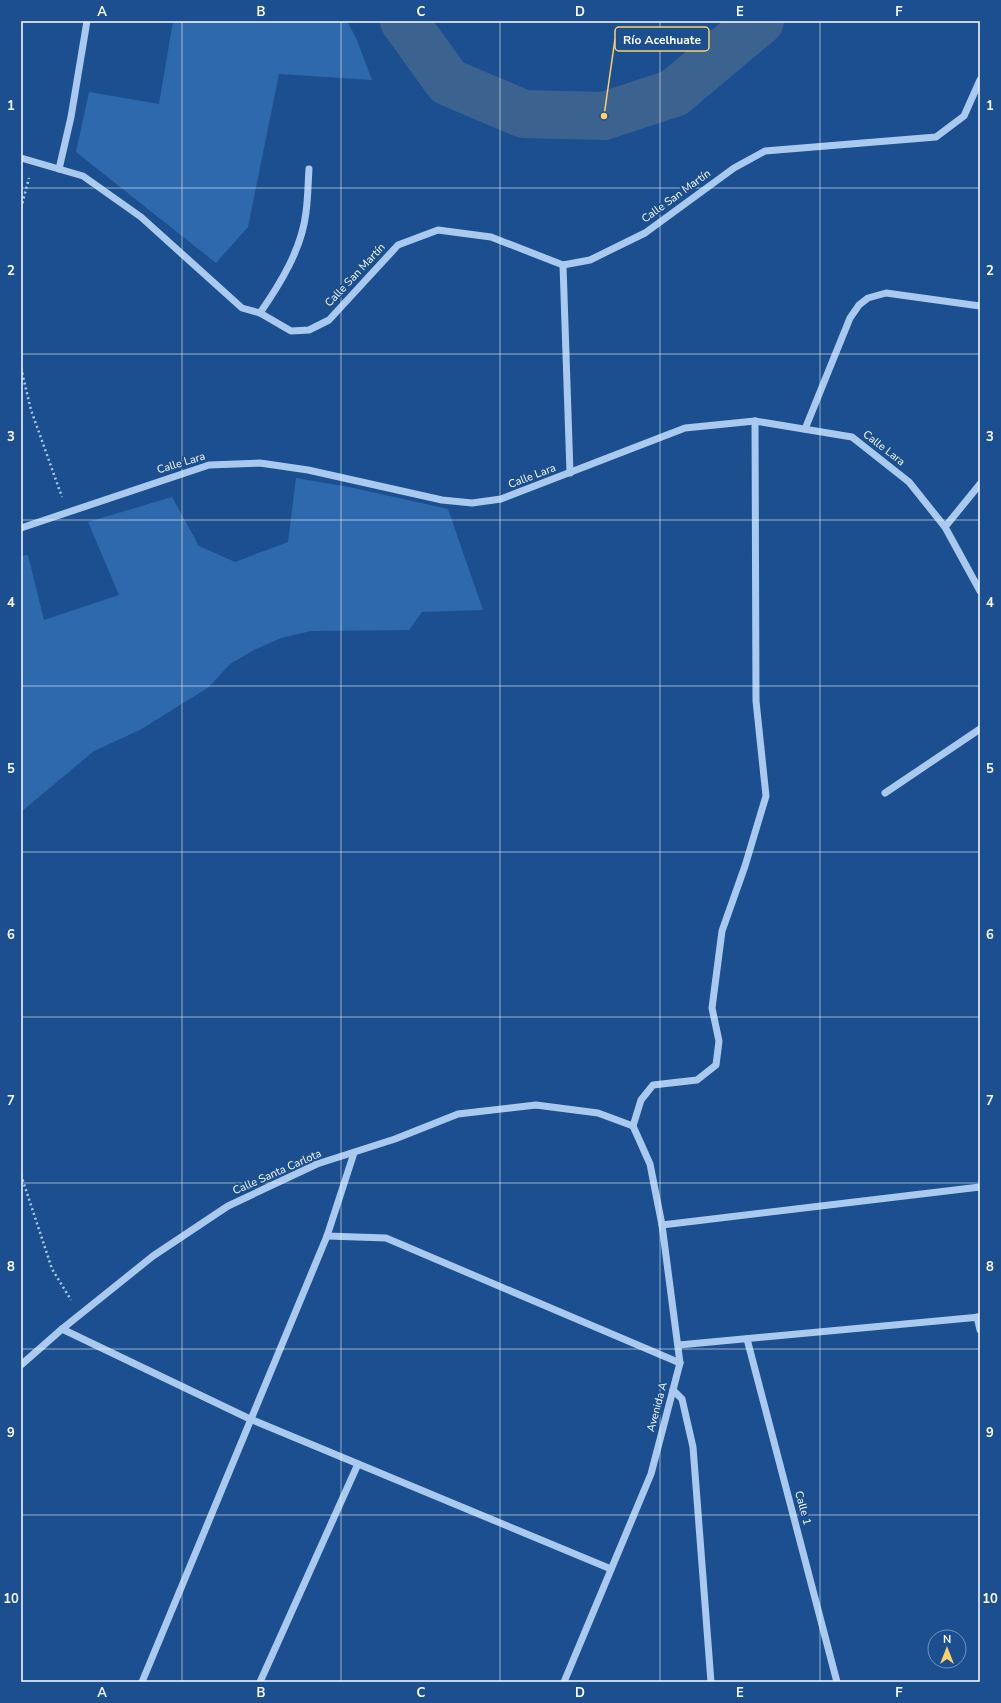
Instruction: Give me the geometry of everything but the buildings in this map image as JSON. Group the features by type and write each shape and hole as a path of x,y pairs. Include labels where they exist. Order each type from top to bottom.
{"street":[{"path":"59,169 71,117 87,21"},
{"name":"Calle San Martín","path":"21,158 83,176 141,217 242,308 260,313 292,331 309,330 328,320 398,245 438,230 491,237 563,265 590,260 645,233 734,168 765,151 936,137 964,116 980,80"},
{"path":"260,313 282,279 294,255 306,214 309,169"},
{"path":"563,265 570,473"},
{"path":"805,429 850,318 859,305 868,298 886,293 980,306"},
{"path":"633,1126 641,1100 653,1085 697,1080 716,1065 719,1041 712,1008 722,931 746,866 766,796 756,700 756,421"},
{"name":"Calle Lara","path":"21,528 209,466 260,463 308,470 442,500 472,503 501,499 685,428 756,421 852,437 909,482 945,527 980,591"},
{"path":"945,527 980,484"},
{"path":"885,793 980,729"},
{"name":"Calle Santa Carlota","path":"21,1365 62,1328 153,1256 228,1206 317,1164 354,1153 458,1114 536,1105 598,1113 633,1126"},
{"name":"Avenida A","path":"564,1682 651,1474 680,1363 679,1345 662,1225 650,1164 633,1126"},
{"path":"142,1682 327,1236 354,1153"},
{"path":"662,1225 980,1187"},
{"path":"327,1236 386,1238 680,1363"},
{"path":"679,1345 978,1317 980,1330"},
{"path":"62,1328 250,1419 611,1569"},
{"name":"Calle 1","path":"747,1339 837,1682"},
{"path":"674,1390 682,1400 693,1447 711,1682"},
{"path":"260,1682 358,1464"}],"path":[{"path":"21,208 33,161"},
{"path":"21,368 31,410 67,512"},
{"path":"21,1175 52,1269 80,1314"}],"shaded area":[{"path":"173,21 347,21 356,38 372,80 279,74 248,227 216,263 76,152 89,92 159,104"},
{"path":"296,478 349,487 448,509 483,610 422,612 409,630 311,631 281,638 254,650 230,664 209,687 140,730 94,751 21,812 21,556 28,555 44,620 119,595 88,522 172,497 199,546 235,562 288,542"}],"waterway":[{"path":"404,21 448,82 524,114 604,116 674,93 760,21"}],"place":[{"name":"Río Acelhuate","path":"604,116"}]}
